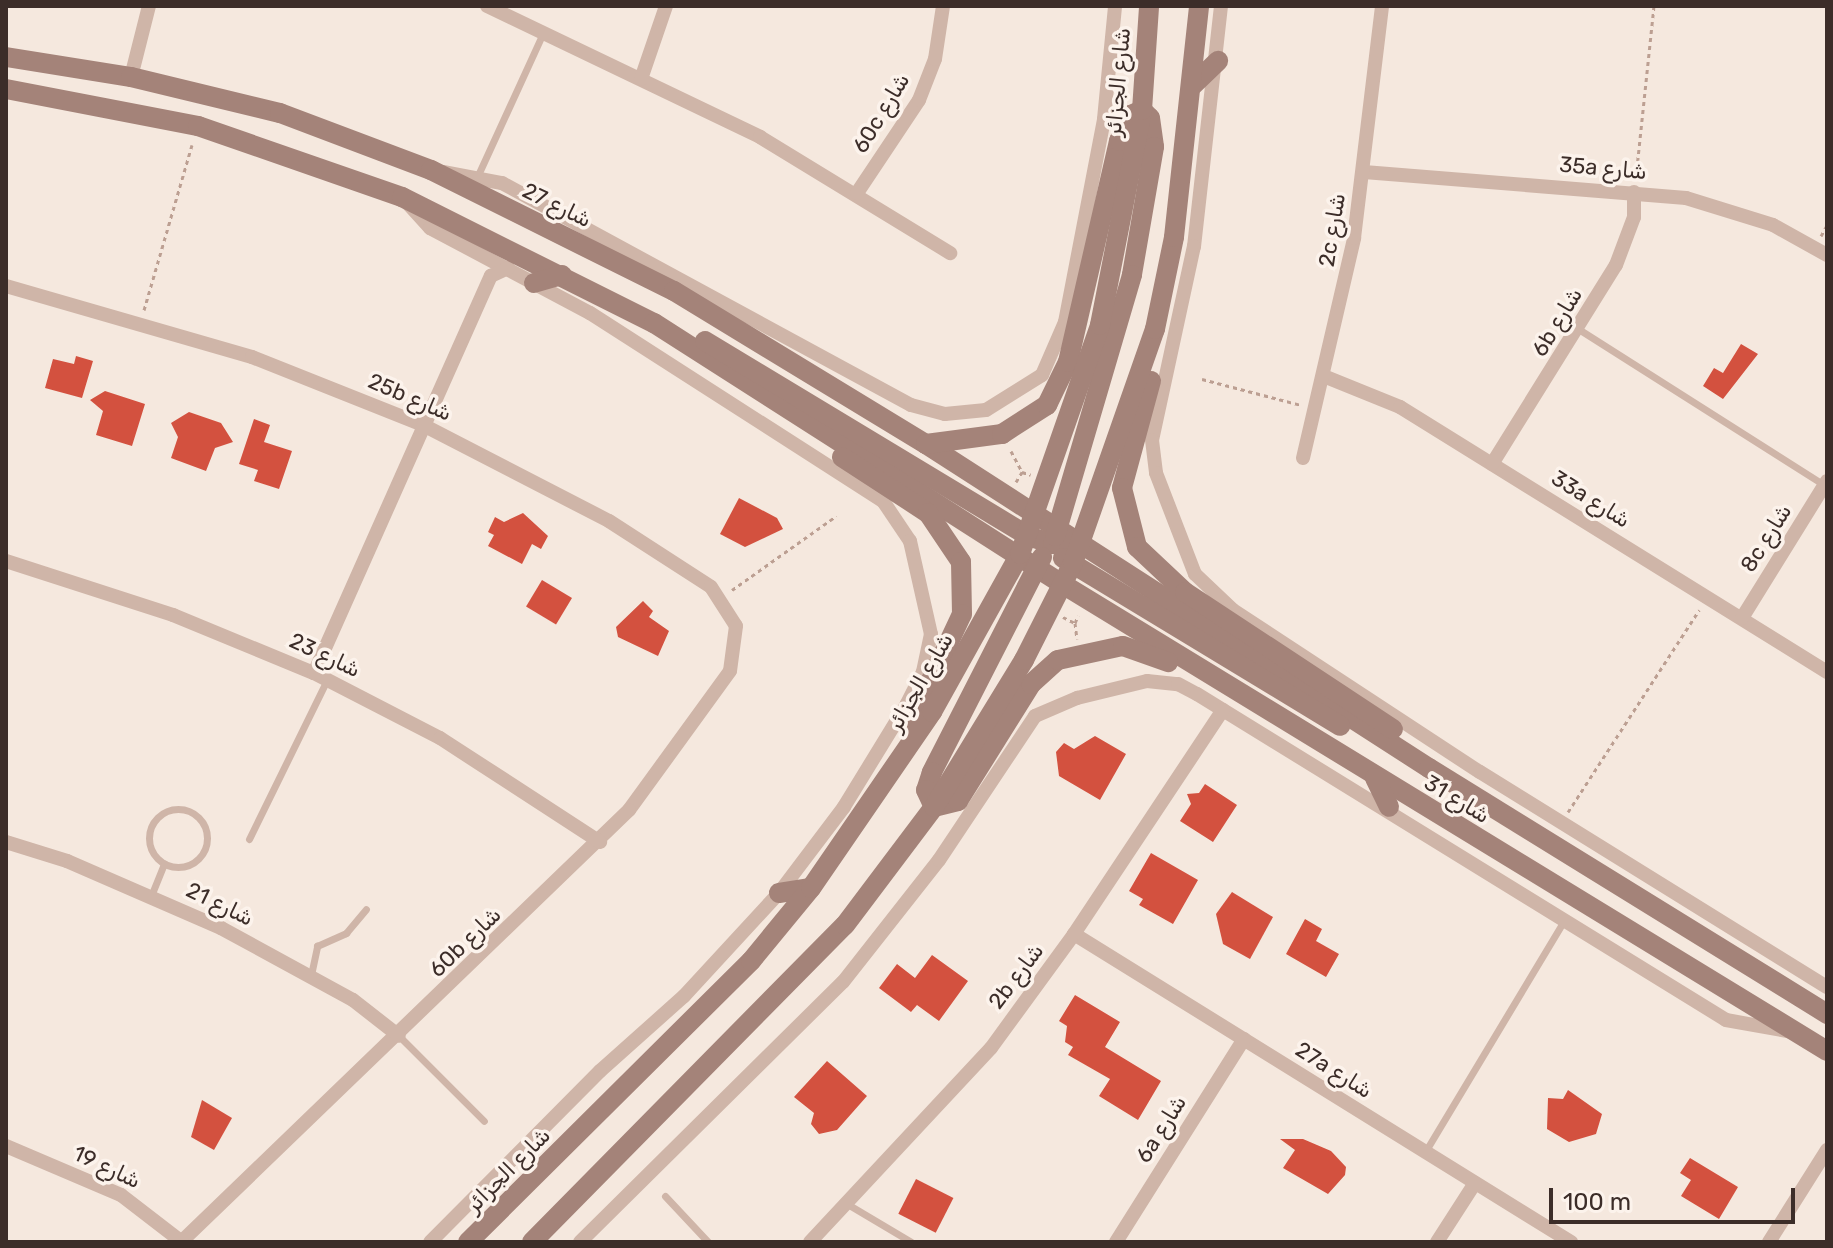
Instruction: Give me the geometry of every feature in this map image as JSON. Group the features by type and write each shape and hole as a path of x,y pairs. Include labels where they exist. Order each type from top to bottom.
{"main road":[{"name":"شارع الجزائر","path":"1037,514 1100,325 1142,110 1149,6"},
{"path":"532,1242 548,1233 797,978 934,807 1064,585 1155,329 1174,237 1193,85 1199,6"},
{"name":"شارع 27","path":"6,57 131,77 280,113 431,170 716,316 1037,514"},
{"path":"1193,85 1218,61"},
{"path":"6,89 198,126 402,197 654,323 1073,563 1350,733 1412,766 1429,768"},
{"path":"926,444 1002,434 1030,420 1060,386 1119,141 1131,115 1142,110 1150,118 1154,147 1132,275 1042,547 932,772 926,790 934,807"},
{"path":"534,283 562,275"},
{"path":"701,290 716,316"},
{"path":"654,323 688,358 928,513 953,544 965,581 962,614 892,775"},
{"path":"1155,329 1155,363 1122,488 1137,547 1185,592 1416,744 1429,768"},
{"path":"1037,514 1042,547 1064,585"},
{"path":"1042,547 1081,542"},
{"name":"شارع 31","path":"1081,542 1429,768 1827,1014"},
{"name":"شارع الجزائر","path":"468,1242 751,961 811,888 892,775 1042,547"},
{"name":"شارع 31","path":"1064,585 1375,778 1827,1051"},
{"path":"934,807 958,801 1031,684 1079,651 1139,649 1257,713 1290,723"},
{"path":"1375,778 1389,807"},
{"path":"779,893 811,888"}],"street":[{"path":"131,77 149,6"},
{"path":"487,6 641,79 857,193 950,253"},
{"path":"641,79 666,6"},
{"name":"60c شارع","path":"857,193 919,100 935,59 943,6"},
{"path":"431,170 478,175 928,412 986,410 1030,387 1055,354 1065,322 1104,119 1115,6"},
{"path":"1221,6 1218,61 1194,246 1152,440 1156,473 1187,558 1205,586 1233,610 1561,824 1827,987"},
{"name":"2c شارع","path":"1303,458 1326,377 1364,172 1382,6"},
{"name":"35a شارع","path":"1364,172 1634,192 1730,209 1827,255"},
{"name":"6b شارع","path":"1492,464 1580,330 1625,247 1634,192"},
{"path":"402,197 421,222 534,283 883,501 905,530 930,625 923,672 844,807 779,893 695,986 600,1071 430,1242"},
{"path":"321,676 423,425 491,276 508,268"},
{"name":"25b شارع","path":"6,286 141,322 423,425 609,521 721,595"},
{"name":"33a شارع","path":"1326,377 1391,402 1827,672"},
{"name":"8c شارع","path":"1742,618 1826,483"},
{"name":"شارع 23","path":"6,561 173,615 321,676 495,770 600,842"},
{"name":"60b شارع","path":"182,1242 600,842 722,685 738,641 721,595"},
{"path":"580,1242 843,982 939,860 1035,716 1077,698 1147,681 1178,684 1389,807 1726,1020 1794,1032"},
{"name":"2b شارع","path":"810,1242 849,1205 969,1074 1074,934 1223,710"},
{"name":"شارع 21","path":"6,842 151,896 311,975 399,1036"},
{"name":"27a شارع","path":"1074,934 1571,1242"},
{"name":"6a شارع","path":"1116,1242 1244,1039"},
{"name":"شارع 19","path":"6,1146 121,1195 182,1242"},
{"path":"1769,1242 1827,1150"},
{"path":"1437,1242 1475,1183"}],"lane":[{"path":"478,175 543,33"},
{"path":"1580,330 1826,483"},
{"path":"249,839 321,676"},
{"path":"174,806 204,820 208,829 190,865 180,870 164,863 151,855 148,844 164,810 174,806"},
{"path":"151,896 164,863"},
{"path":"311,975 317,946 346,933 366,909"},
{"path":"1425,1152 1565,920"},
{"path":"399,1036 484,1121"},
{"path":"665,1196 708,1242"},
{"path":"849,1205 911,1242"}],"path":[{"path":"1634,192 1654,6"},
{"path":"141,322 198,126"},
{"path":"1202,379 1317,409"},
{"path":"1002,434 1022,472"},
{"path":"721,595 836,516"},
{"path":"1561,824 1708,597"}],"building":[{"path":"1741,344 1758,354 1723,399 1703,386 1714,368 1723,373"},
{"path":"76,356 93,361 82,398 45,388 53,359 74,364"},
{"path":"105,391 145,404 132,446 96,435 103,411 90,400"},
{"path":"189,412 221,423 233,442 215,448 206,471 171,458 178,437 171,423"},
{"path":"254,419 270,425 264,442 292,451 279,489 254,481 258,470 239,464"},
{"path":"739,498 777,518 783,529 745,547 720,534"},
{"path":"523,513 548,536 541,549 532,544 522,564 488,546 494,535 488,532 495,517 504,522"},
{"path":"542,580 572,598 556,625 526,607"},
{"path":"643,601 653,611 649,617 669,631 658,656 618,637 616,627"},
{"path":"1095,736 1126,754 1100,800 1059,776 1056,752 1064,743 1074,749"},
{"path":"1205,784 1237,805 1213,842 1180,821 1191,804 1187,794 1199,793"},
{"path":"1151,853 1198,880 1173,924 1139,905 1143,899 1129,891"},
{"path":"1232,892 1273,917 1250,959 1223,944 1216,914"},
{"path":"1305,919 1322,929 1316,941 1339,954 1326,977 1286,954"},
{"path":"932,955 968,981 939,1021 917,1005 911,1012 879,988 897,964 915,978"},
{"path":"1075,995 1120,1022 1105,1047 1161,1081 1138,1120 1099,1096 1110,1079 1068,1055 1073,1047 1065,1042 1067,1026 1059,1021"},
{"path":"827,1061 867,1096 837,1130 819,1134 811,1124 814,1113 794,1097"},
{"path":"1568,1090 1602,1114 1596,1134 1569,1142 1547,1129 1548,1098 1563,1099"},
{"path":"202,1100 232,1118 214,1150 191,1137"},
{"path":"1280,1139 1303,1139 1331,1151 1346,1167 1345,1175 1328,1194 1283,1168 1295,1150"},
{"path":"1690,1158 1738,1187 1719,1219 1681,1196 1691,1180 1680,1173"},
{"path":"916,1179 953,1198 936,1233 898,1214"}]}
